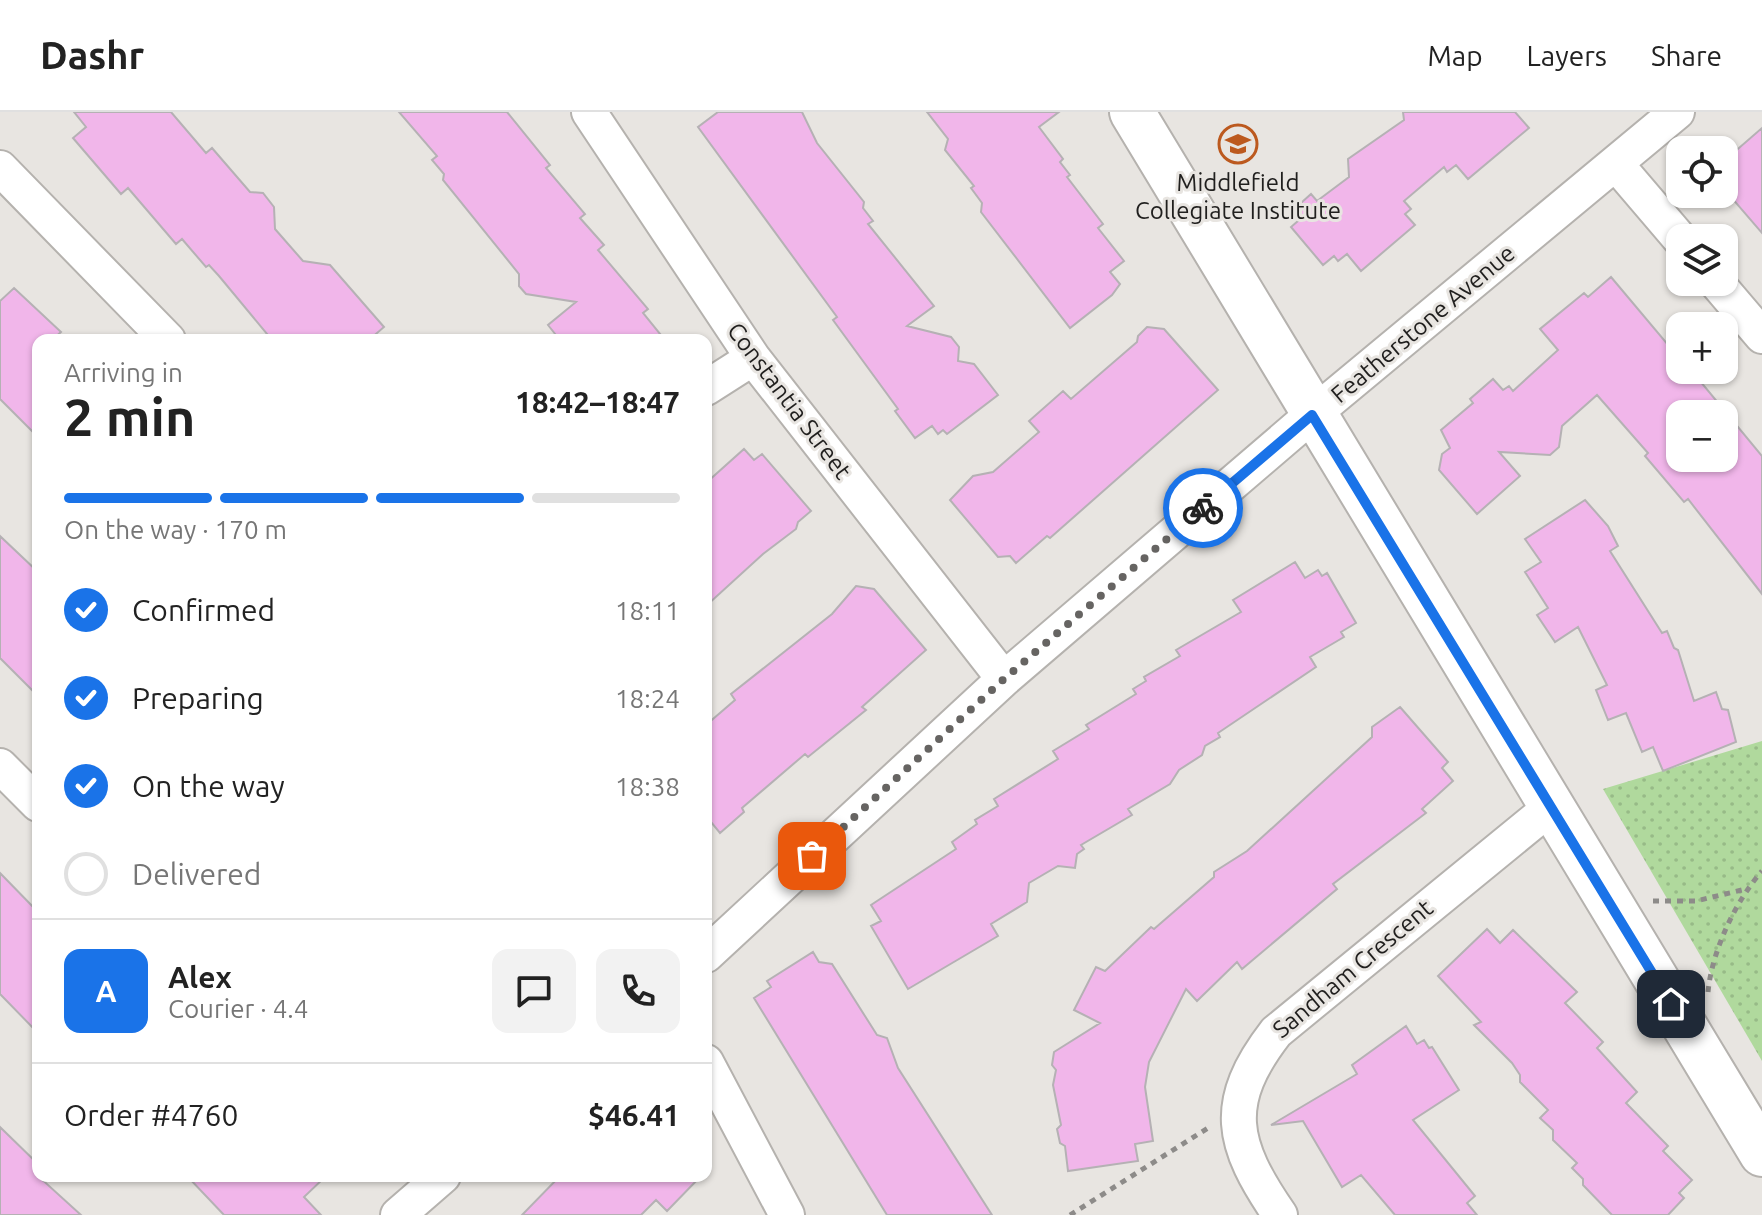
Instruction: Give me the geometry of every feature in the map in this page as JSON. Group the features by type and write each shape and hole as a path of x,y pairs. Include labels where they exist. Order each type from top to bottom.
{"street":[{"name":"Constantia Street","path":"589,112 753,358 1004,679"},
{"path":"1132,112 1312,415 1762,1154"},
{"name":"Featherstone Avenue","path":"712,949 1004,679 1312,415 1677,112"},
{"path":"1616,164 1667,224"},
{"path":"0,168 162,334"},
{"path":"1728,296 1762,336"},
{"path":"712,384 753,358"},
{"path":"0,766 32,798"},
{"name":"Sandham Crescent","path":"1280,1215 1254,1177 1240,1136 1238,1110 1245,1079 1276,1032 1551,807"},
{"path":"712,1073 787,1215"}],"path":[{"path":"1708,995 1710,968 1747,889 1762,871"},
{"path":"1608,901 1696,901 1747,889"},
{"path":"1070,1215 1238,1110"}],"green space":[{"path":"1762,741 1762,1061 1603,789"}],"building":[{"path":"74,112 171,112 206,153 212,148 250,192 263,193 274,207 275,229 303,261 330,265 384,327 376,334 267,334 209,265 206,267 182,239 176,244 128,188 121,194 73,138 86,127"},
{"path":"399,112 507,112 550,165 546,168 585,214 580,218 604,245 598,250 648,309 643,313 660,334 555,334 548,325 576,302 526,294 519,286 519,274 443,180 444,174 432,160 437,156"},
{"path":"718,112 802,112 817,143 864,202 863,208 873,221 868,224 934,306 907,326 951,337 959,347 958,361 974,364 998,395 947,434 943,430 938,434 932,426 915,438 895,411 898,409 833,320 837,317 698,127"},
{"path":"927,112 1059,112 1039,127 1063,159 1060,162 1070,175 1067,177 1103,224 1098,228 1124,261 1110,272 1120,284 1112,295 1070,328 981,212 982,203 971,188 974,186 945,150 948,139"},
{"path":"1403,112 1515,112 1529,128 1468,179 1456,165 1447,172 1444,167 1404,201 1411,209 1405,214 1415,225 1361,271 1347,254 1338,261 1334,256 1323,265 1291,227 1299,220 1292,211 1311,194 1317,201 1349,177 1348,159 1404,120"},
{"path":"1762,128 1762,233 1738,205 1738,149"},
{"path":"1611,277 1666,342 1666,384 1703,384 1716,400 1666,400 1666,472 1738,472 1738,427 1762,456 1762,594 1688,499 1684,502 1645,456 1648,453 1597,395 1562,426 1559,447 1550,455 1499,452 1520,476 1477,514 1439,470 1442,454 1450,448 1441,430 1473,403 1470,399 1493,379 1503,390 1509,386 1513,391 1558,350 1540,329 1584,293 1588,297"},
{"path":"14,288 61,332 32,334 32,431 0,399 0,301"},
{"path":"1147,327 1164,329 1218,390 1050,538 1047,536 1016,563 1010,556 998,557 950,500 973,476 993,472 1039,432 1029,421 1063,391 1071,399 1137,342 1138,336"},
{"path":"744,449 754,460 762,454 811,511 798,522 796,529 712,601 712,478"},
{"path":"1585,500 1608,526 1618,546 1610,551 1662,633 1667,631 1674,648 1678,650 1694,701 1716,692 1722,709 1728,710 1736,742 1663,771 1653,747 1642,752 1626,713 1608,720 1596,690 1607,685 1578,627 1555,642 1537,615 1548,608 1525,572 1541,562 1525,539"},
{"path":"0,536 32,566 32,690 0,658"},
{"path":"1295,562 1305,578 1318,570 1322,576 1327,573 1356,623 1341,632 1344,637 1310,657 1316,667 1218,733 1220,737 1205,746 1202,755 1179,770 1170,784 1128,809 1132,815 1081,845 1084,849 1077,854 1075,868 1058,866 1029,883 1027,902 991,924 998,936 908,989 871,926 881,921 871,905 956,849 952,842 977,824 975,820 998,806 994,799 1058,759 1053,751 1089,729 1086,725 1136,694 1133,689 1146,681 1144,677 1180,656 1176,650 1241,612 1233,600"},
{"path":"856,586 874,589 926,650 862,707 866,710 808,757 805,754 742,808 744,812 720,833 712,823 712,720 735,700 731,694 832,614"},
{"path":"1400,707 1448,762 1442,768 1453,781 1422,809 1426,813 1333,884 1337,889 1242,969 1237,962 1197,1001 1186,989 1149,1062 1145,1087 1153,1141 1135,1144 1138,1161 1068,1171 1065,1146 1060,1143 1057,1129 1061,1125 1053,1085 1056,1070 1052,1065 1054,1052 1100,1023 1074,1010 1096,967 1105,971 1151,927 1154,929 1214,877 1214,872 1247,851 1372,737 1372,727"},
{"path":"0,873 32,906 32,1027 0,994"},
{"path":"1487,929 1500,943 1513,930 1577,992 1565,1003 1603,1042 1597,1048 1637,1092 1626,1103 1668,1146 1663,1151 1692,1180 1679,1193 1684,1198 1668,1215 1612,1215 1583,1185 1583,1179 1572,1168 1577,1163 1553,1140 1553,1130 1540,1118 1548,1110 1520,1082 1520,1075 1512,1063 1474,1025 1481,1022 1438,976"},
{"path":"813,952 819,962 832,964 877,1035 887,1038 898,1068 992,1215 887,1215 754,998 771,987 767,981"},
{"path":"1406,1026 1417,1044 1424,1040 1429,1048 1432,1047 1459,1090 1413,1120 1475,1196 1467,1203 1477,1215 1395,1215 1361,1175 1342,1187 1303,1121 1271,1125 1357,1074 1352,1065"},
{"path":"0,1127 32,1158 32,1182 45,1182 81,1215 0,1215"},
{"path":"193,1182 320,1182 304,1197 321,1215 224,1215"},
{"path":"554,1182 695,1182 667,1211 656,1200 641,1215 522,1215"}],"way so far":[{"path":"812,856 1004,679 1203,508"}],"place":[{"name":"Middlefield Collegiate Institute","path":"1238,144"}],"route":[{"path":"1203,508 1312,415 1671,1004"}]}
